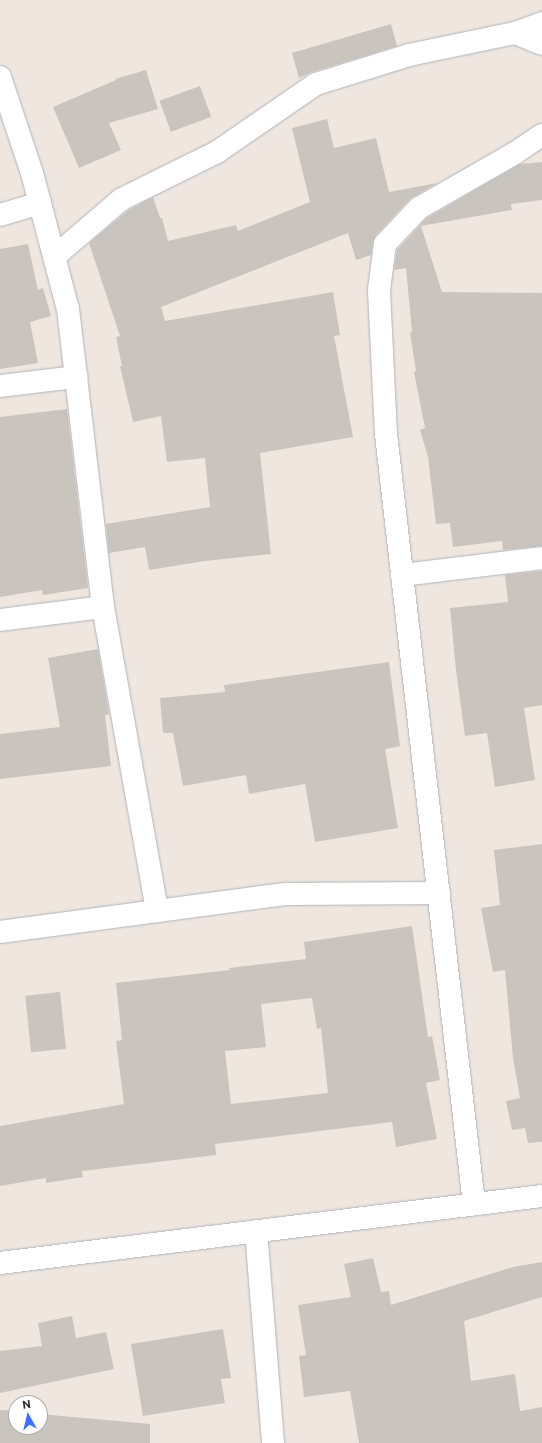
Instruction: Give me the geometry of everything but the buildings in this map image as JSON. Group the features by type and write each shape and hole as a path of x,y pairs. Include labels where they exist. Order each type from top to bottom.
{"street":[{"path":"54,257 122,199 217,152 316,84 408,55 515,33 542,23"},
{"path":"515,33 542,44"},
{"path":"0,77 40,203 68,309 103,608 157,911"},
{"path":"474,1204 386,434 379,290 385,244 418,208 515,153 542,135"},
{"path":"0,215 40,203"},
{"path":"0,386 76,377"},
{"path":"402,575 542,558"},
{"path":"0,620 103,608"},
{"path":"0,932 286,894 439,893"},
{"path":"0,1263 542,1196"},
{"path":"256,1231 273,1443"}]}
